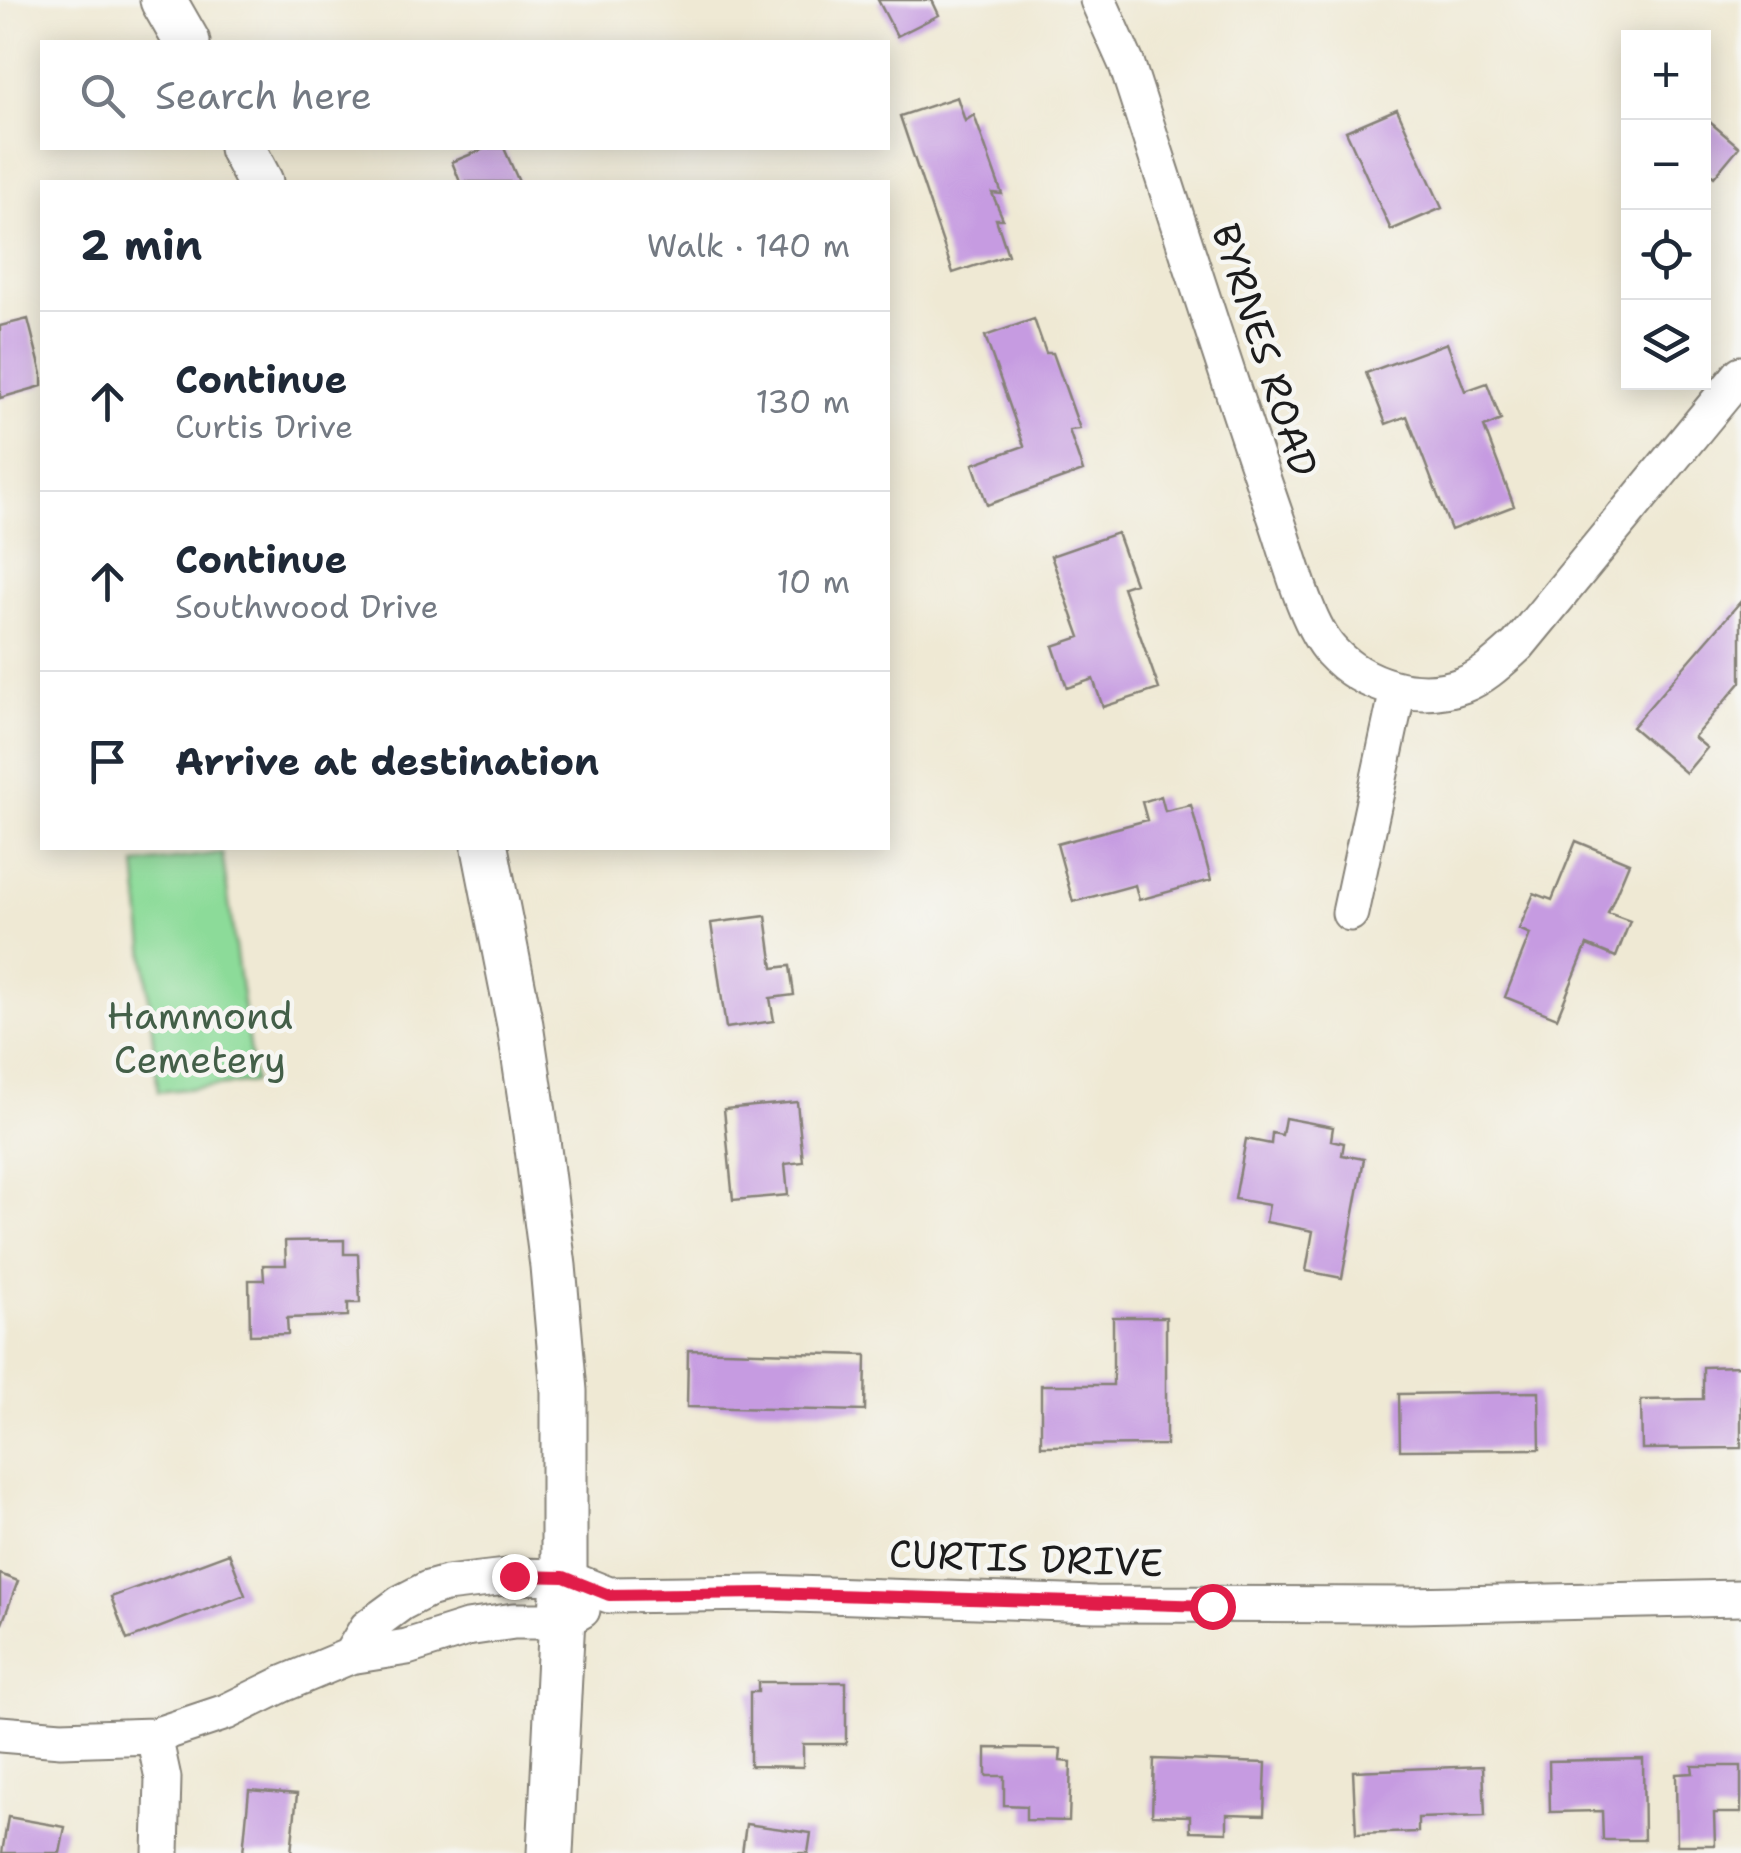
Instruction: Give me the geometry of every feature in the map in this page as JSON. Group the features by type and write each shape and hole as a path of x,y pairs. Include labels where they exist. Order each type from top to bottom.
{"main road":[{"path":"164,0 186,40"},
{"path":"243,150 259,180"},
{"path":"485,850 520,1025 553,1266 564,1391 563,1599 550,1853"}],"street":[{"name":"BYRNES ROAD","path":"1098,0 1127,64 1314,626 1330,650 1350,668 1398,690 1425,692 1465,684 1494,666 1518,645 1741,374"},
{"path":"1350,914 1398,690"},
{"path":"350,1656 367,1628 401,1603 428,1590 514,1576 563,1599"},
{"name":"CURTIS DRIVE","path":"563,1599 765,1593 1212,1606 1741,1598"},
{"path":"0,1734 61,1739 154,1736 226,1712 350,1656 407,1646 467,1628 514,1622 563,1599"},
{"path":"154,1736 163,1778 161,1853"}],"green space":[{"name":"Hammond Cemetery","path":"222,853 254,1082 158,1092 136,864"}],"building":[{"path":"878,0 932,0 939,15 897,36"},
{"path":"957,97 965,121 974,115 1002,194 992,193 1003,219 996,219 1008,255 953,273 900,116"},
{"path":"1397,109 1442,208 1391,230 1346,131"},
{"path":"1711,123 1739,147 1714,177 1711,174"},
{"path":"481,150 505,150 518,180 459,180 452,162"},
{"path":"28,319 40,366 40,387 0,398 0,326"},
{"path":"1034,319 1046,353 1053,353 1080,429 1069,430 1083,471 987,505 973,464 1024,446 985,336"},
{"path":"1447,343 1465,391 1487,383 1501,420 1484,427 1514,506 1451,530 1407,416 1386,424 1366,373"},
{"path":"1117,533 1135,583 1123,587 1159,689 1103,707 1093,679 1067,688 1053,646 1080,637 1051,556"},
{"path":"1741,601 1741,682 1694,737 1707,748 1686,773 1632,727"},
{"path":"1161,796 1165,811 1191,805 1211,880 1139,900 1135,885 1073,902 1057,844 1147,820 1142,802"},
{"path":"1576,841 1629,863 1608,913 1630,921 1616,957 1587,945 1557,1018 1505,997 1530,934 1519,929 1534,893 1552,900"},
{"path":"766,916 773,968 790,966 794,995 770,998 774,1021 726,1028 711,923"},
{"path":"797,1102 803,1162 785,1164 788,1195 733,1200 724,1109"},
{"path":"1285,1118 1333,1127 1331,1140 1344,1143 1342,1155 1364,1159 1342,1278 1306,1271 1313,1231 1266,1222 1269,1205 1235,1199 1246,1139 1271,1144 1272,1133 1282,1135"},
{"path":"344,1240 344,1254 358,1254 360,1303 348,1303 348,1316 287,1318 288,1334 250,1335 249,1280 264,1280 263,1265 286,1265 285,1241"},
{"path":"1113,1317 1166,1317 1166,1445 1041,1446 1041,1385 1113,1385"},
{"path":"688,1350 866,1355 865,1411 687,1407"},
{"path":"1741,1366 1741,1448 1642,1449 1641,1400 1703,1399 1703,1367"},
{"path":"1539,1392 1540,1449 1400,1450 1399,1394"},
{"path":"229,1553 245,1595 127,1640 111,1597"},
{"path":"0,1574 18,1581 0,1629"},
{"path":"758,1682 846,1682 846,1744 803,1744 803,1767 750,1766 750,1692 758,1692"},
{"path":"986,1748 1061,1749 1060,1761 1071,1762 1069,1821 1026,1820 1026,1806 1004,1805 1004,1776 986,1776"},
{"path":"1154,1759 1266,1763 1264,1815 1227,1814 1227,1832 1190,1831 1190,1816 1152,1815"},
{"path":"1643,1759 1644,1840 1603,1840 1602,1811 1550,1812 1549,1761"},
{"path":"1483,1766 1485,1816 1418,1818 1418,1832 1356,1834 1353,1771"},
{"path":"1692,1766 1741,1766 1741,1813 1714,1813 1715,1845 1677,1845 1676,1774 1693,1773"},
{"path":"249,1790 297,1794 291,1853 243,1853"},
{"path":"8,1817 65,1827 60,1853 2,1853"},
{"path":"746,1824 811,1833 808,1853 742,1853"}],"route":[{"path":"514,1576 564,1577 609,1595 765,1593 1212,1606"}]}
